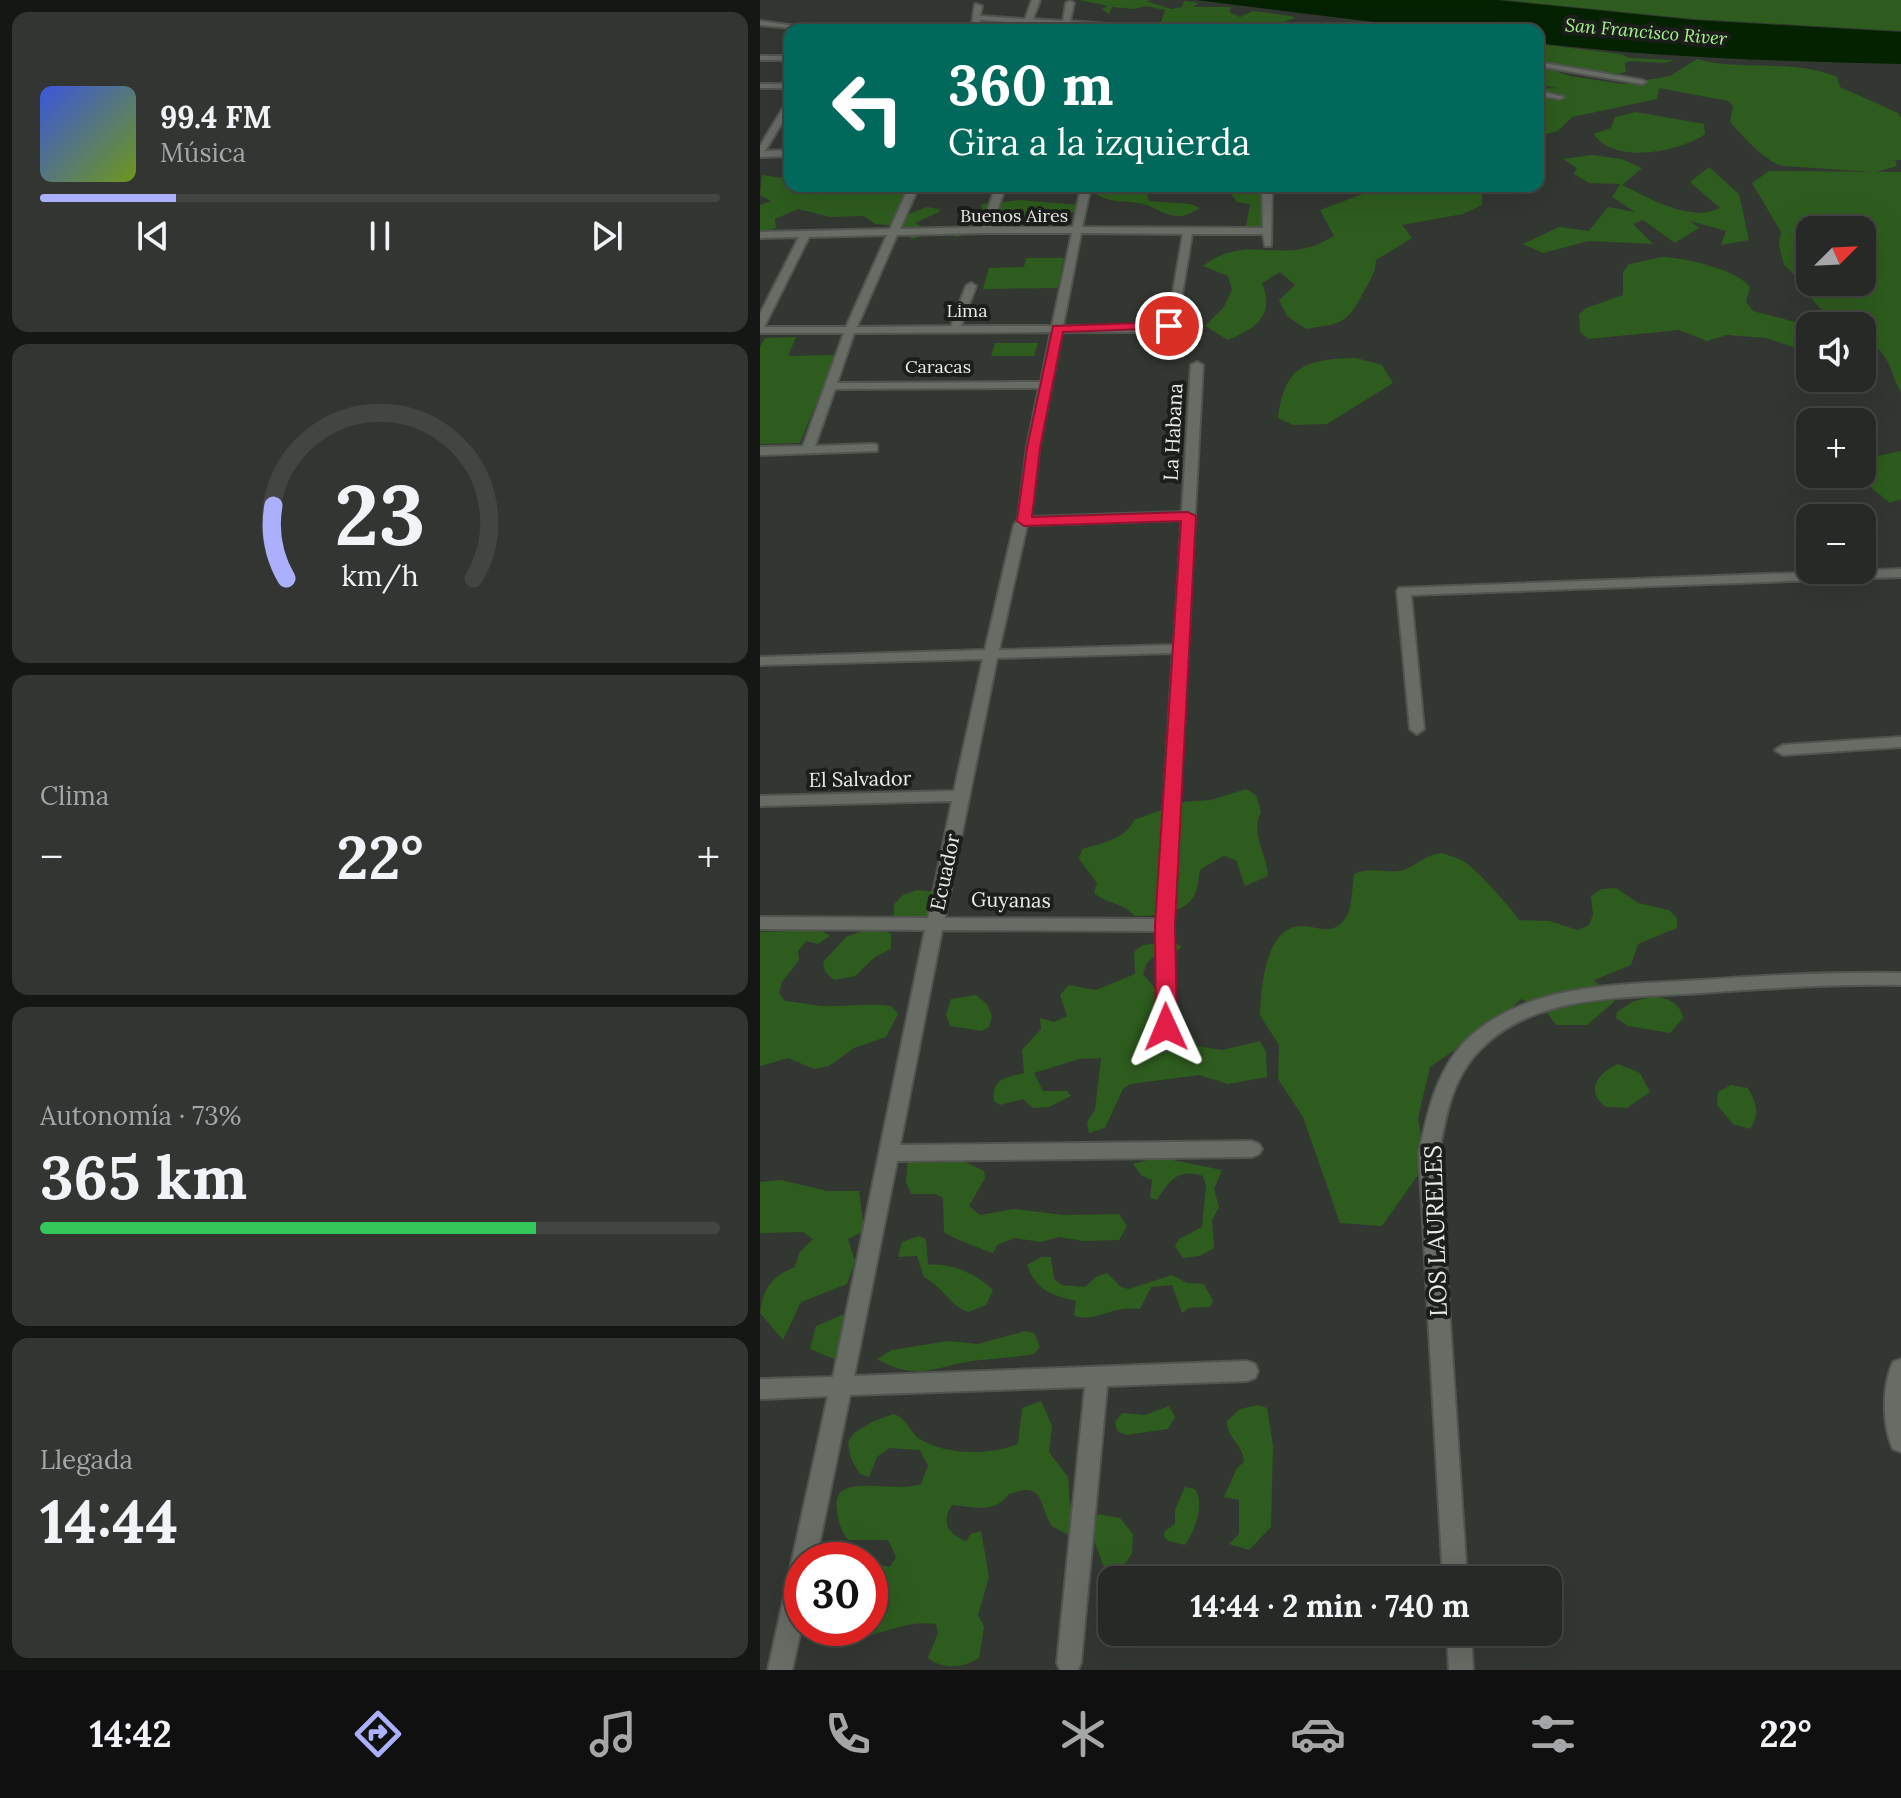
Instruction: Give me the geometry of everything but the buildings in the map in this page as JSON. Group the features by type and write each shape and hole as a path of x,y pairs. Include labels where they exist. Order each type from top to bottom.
{"street":[{"path":"1028,22 1036,0"},
{"path":"978,18 1066,24 1070,3"},
{"path":"976,24 978,6"},
{"path":"760,23 784,26"},
{"path":"760,31 784,31"},
{"path":"760,58 784,58"},
{"path":"1544,65 1642,82"},
{"path":"760,86 784,86"},
{"path":"1544,94 1560,97"},
{"path":"760,153 784,121"},
{"path":"760,153 784,153"},
{"path":"808,450 850,330 911,192"},
{"path":"986,230 999,192"},
{"name":"Ecuador","path":"808,1542 843,1386 990,657 1020,525 1024,521 1045,385 1085,192"},
{"path":"1267,192 1268,244"},
{"name":"Buenos Aires","path":"760,235 986,230 1267,231"},
{"name":"Lima","path":"760,328 1157,329 1173,323 1188,231"},
{"path":"760,328 805,235"},
{"path":"955,329 971,286"},
{"name":"La Habana","path":"1167,1036 1165,925 1197,365"},
{"name":"Caracas","path":"832,386 1045,385"},
{"path":"760,451 873,448"},
{"path":"1024,521 1188,516"},
{"path":"1417,729 1404,591 1901,573"},
{"path":"760,661 990,657 1180,649"},
{"path":"1783,750 1901,742"},
{"name":"El Salvador","path":"760,801 961,796"},
{"name":"Guyanas","path":"760,923 935,921 1165,925"},
{"name":"LOS LAURELES","path":"1454,1566 1429,1153 1438,1106 1462,1059 1479,1041 1522,1010 1558,1000 1768,982 1901,979"},
{"path":"890,1153 1252,1149"},
{"path":"1901,1369 1896,1406 1901,1442"},
{"path":"760,1389 1247,1371"},
{"path":"1069,1663 1097,1377"},
{"path":"780,1670 785,1646"},
{"path":"1460,1646 1461,1670"}],"green space":[{"path":"1080,0 1152,0 1146,1 1171,9 1182,7 1184,1 1198,3 1193,7 1231,7 1229,12 1240,17 1253,11 1295,18 1281,23 1285,24 1169,24 1161,22 1165,10 1146,6 1134,9 1112,7 1109,14 1102,9 1108,6"},
{"path":"1505,0 1901,0 1901,31 1694,19"},
{"path":"1544,45 1621,54 1629,58 1674,60 1665,63 1629,61 1625,63 1626,72 1618,74 1544,64"},
{"path":"1697,59 1732,65 1803,68 1837,77 1840,87 1898,113 1901,118 1901,160 1895,160 1897,166 1876,172 1783,166 1762,154 1730,122 1733,106 1728,101 1659,88 1657,99 1572,117 1558,131 1544,134 1544,89 1556,88 1544,85 1544,67 1570,76 1623,84 1670,76"},
{"path":"1636,112 1704,124 1705,134 1664,150 1631,152 1603,144 1594,134 1611,128 1615,117"},
{"path":"1592,155 1622,159 1642,168 1622,185 1670,207 1696,213 1720,208 1690,182 1709,167 1739,194 1749,240 1721,245 1726,231 1690,221 1699,228 1675,243 1643,220 1633,224 1653,244 1589,241 1543,253 1523,244 1559,227 1589,231 1608,207 1635,212 1612,197 1620,184 1589,183 1574,174 1577,168 1563,159"},
{"path":"1769,171 1901,172 1901,393 1888,362 1876,348 1876,312 1825,312 1810,296 1876,296 1876,216 1796,216 1796,276 1784,265 1779,245 1781,232 1752,183"},
{"path":"762,175 784,178 784,192 914,192 904,216 926,207 940,209 915,223 932,232 912,239 899,226 875,224 864,216 830,217 798,209 775,219 776,228 760,232 760,205 771,201 760,195"},
{"path":"1147,192 1149,201 1191,204 1200,208 1186,215 1173,216 1146,205 1108,199 1094,193"},
{"path":"1230,192 1266,192 1264,227 1246,226 1250,204 1237,202"},
{"path":"1368,192 1482,194 1482,205 1463,214 1402,225 1412,238 1376,260 1373,274 1357,305 1340,321 1306,329 1287,316 1279,300 1295,285 1280,272 1262,283 1266,304 1264,312 1247,331 1228,340 1205,326 1224,307 1232,290 1228,276 1203,266 1236,251 1298,250 1334,236 1320,210"},
{"path":"1020,200 1080,205 1082,211 997,223 957,237 947,232 983,213 981,204"},
{"path":"1662,257 1709,266 1734,275 1750,287 1746,302 1753,311 1796,322 1796,348 1766,338 1727,335 1707,341 1679,330 1588,339 1580,332 1579,315 1586,308 1623,295 1623,272 1629,264"},
{"path":"1026,258 1064,258 1058,288 983,289 989,268 1024,267"},
{"path":"796,337 788,356 836,355 800,443 760,444 760,347 765,338"},
{"path":"995,343 1038,343 1034,356 991,356"},
{"path":"1356,358 1382,365 1393,383 1327,424 1293,425 1278,418 1286,387 1300,369 1323,360"},
{"path":"1901,451 1901,499 1890,503 1872,488 1876,488 1876,456"},
{"path":"1246,789 1256,795 1261,812 1257,828 1268,876 1245,886 1236,860 1223,856 1201,869 1191,901 1177,910 1151,915 1135,916 1094,893 1097,883 1079,859 1082,849 1119,836 1134,820 1183,802 1211,800"},
{"path":"1442,853 1471,867 1519,920 1549,921 1578,930 1589,925 1593,915 1591,896 1601,889 1616,888 1638,903 1669,910 1677,918 1677,928 1638,944 1631,965 1594,980 1615,1001 1587,1025 1556,1025 1548,1014 1521,999 1502,1017 1430,1067 1418,1118 1423,1148 1418,1175 1382,1226 1340,1223 1303,1117 1278,1079 1279,1045 1260,1015 1267,961 1272,947 1289,929 1301,926 1329,929 1343,921 1351,903 1354,874 1367,870 1400,871"},
{"path":"917,890 939,892 948,900 946,911 938,921 894,919 894,904 903,895"},
{"path":"868,929 891,933 891,949 875,957 855,976 834,980 825,972 823,962 846,937"},
{"path":"820,930 830,936 818,944 806,941 798,951 799,960 782,982 779,993 785,1001 826,1006 891,1006 898,1014 886,1037 854,1048 829,1066 814,1069 788,1058 760,1066 760,932"},
{"path":"1172,941 1182,947 1172,955 1157,954 1147,963 1143,974 1159,993 1157,1018 1175,1043 1222,1050 1260,1041 1266,1052 1267,1077 1228,1084 1199,1075 1130,1084 1123,1089 1105,1128 1089,1133 1087,1122 1095,1110 1101,1058 1079,1059 1034,1073 1043,1091 1067,1091 1071,1096 1049,1107 1033,1108 1023,1099 1000,1105 994,1101 997,1084 1005,1078 1024,1073 1022,1050 1041,1029 1040,1018 1054,1022 1067,1016 1060,995 1069,985 1096,990 1135,974 1134,952 1143,945"},
{"path":"976,995 987,1004 992,1016 989,1027 982,1031 950,1026 946,1015 951,999"},
{"path":"1656,996 1674,1003 1682,1013 1683,1018 1670,1033 1628,1026 1616,1018 1617,1012 1634,1001"},
{"path":"1618,1064 1640,1073 1650,1092 1627,1108 1606,1107 1596,1094 1596,1082"},
{"path":"1731,1085 1748,1088 1754,1099 1756,1114 1750,1129 1733,1124 1717,1105 1718,1092"},
{"path":"949,1154 984,1171 985,1178 969,1206 980,1215 1014,1209 1064,1215 1119,1214 1127,1226 1119,1240 1084,1241 1059,1237 1041,1242 1015,1238 997,1245 993,1253 975,1247 944,1232 943,1198 936,1194 911,1194 906,1182 908,1160"},
{"path":"1158,1157 1222,1170 1214,1189 1219,1207 1212,1220 1214,1248 1200,1256 1183,1258 1175,1246 1179,1239 1202,1227 1206,1186 1203,1176 1181,1175 1170,1182 1157,1200 1150,1198 1152,1180 1142,1176 1133,1164"},
{"path":"781,1180 827,1191 859,1191 864,1231 848,1239 855,1261 847,1284 801,1302 783,1340 760,1313 764,1297 770,1284 780,1274 795,1267 799,1253 813,1239 803,1232 760,1233 760,1182"},
{"path":"919,1236 926,1239 928,1265 963,1271 993,1290 986,1305 968,1312 961,1309 924,1277 917,1256 898,1257 902,1242"},
{"path":"1041,1257 1051,1257 1054,1279 1062,1285 1085,1287 1096,1277 1107,1273 1121,1287 1129,1289 1172,1275 1187,1283 1204,1284 1213,1301 1210,1307 1189,1308 1182,1313 1172,1285 1151,1287 1140,1309 1121,1309 1081,1317 1074,1315 1076,1301 1052,1294 1035,1280 1027,1265"},
{"path":"842,1315 860,1320 864,1335 861,1352 844,1363 810,1349 816,1326"},
{"path":"1025,1331 1034,1333 1040,1347 1034,1354 972,1361 924,1371 903,1370 877,1359 892,1350 948,1341 978,1344"},
{"path":"1041,1401 1052,1426 1049,1452 1068,1477 1070,1505 1080,1507 1080,1533 1070,1536 1052,1526 1039,1497 1029,1490 1009,1494 990,1507 952,1505 947,1522 954,1535 966,1541 971,1534 981,1531 989,1577 978,1615 984,1627 979,1658 953,1666 934,1662 928,1658 938,1633 936,1624 921,1623 888,1630 888,1567 896,1557 888,1540 848,1540 837,1510 838,1498 844,1490 921,1484 928,1466 920,1450 889,1448 877,1457 869,1477 860,1474 851,1459 848,1442 854,1433 894,1414 903,1419 916,1436 931,1445 969,1452 1007,1448 1018,1444 1022,1408"},
{"path":"1258,1405 1267,1408 1273,1446 1271,1527 1249,1550 1229,1544 1239,1534 1239,1500 1224,1497 1237,1468 1244,1462 1227,1421 1240,1409"},
{"path":"1169,1406 1175,1417 1168,1429 1126,1435 1117,1431 1115,1422 1122,1413 1145,1415"},
{"path":"1185,1487 1195,1489 1199,1510 1185,1545 1168,1541 1164,1536 1165,1531 1175,1524 1175,1510"},
{"path":"1098,1514 1120,1518 1133,1534 1132,1553 1126,1563 1104,1566 1089,1527"}],"water":[{"name":"San Francisco River","path":"1196,0 1497,0 1694,20 1901,32 1901,64 1719,58 1544,44 1544,24 1390,24"}],"route":[{"path":"1166,1027 1165,925 1188,516 1024,521 1033,448 1057,329 1157,329 1169,326"}]}
